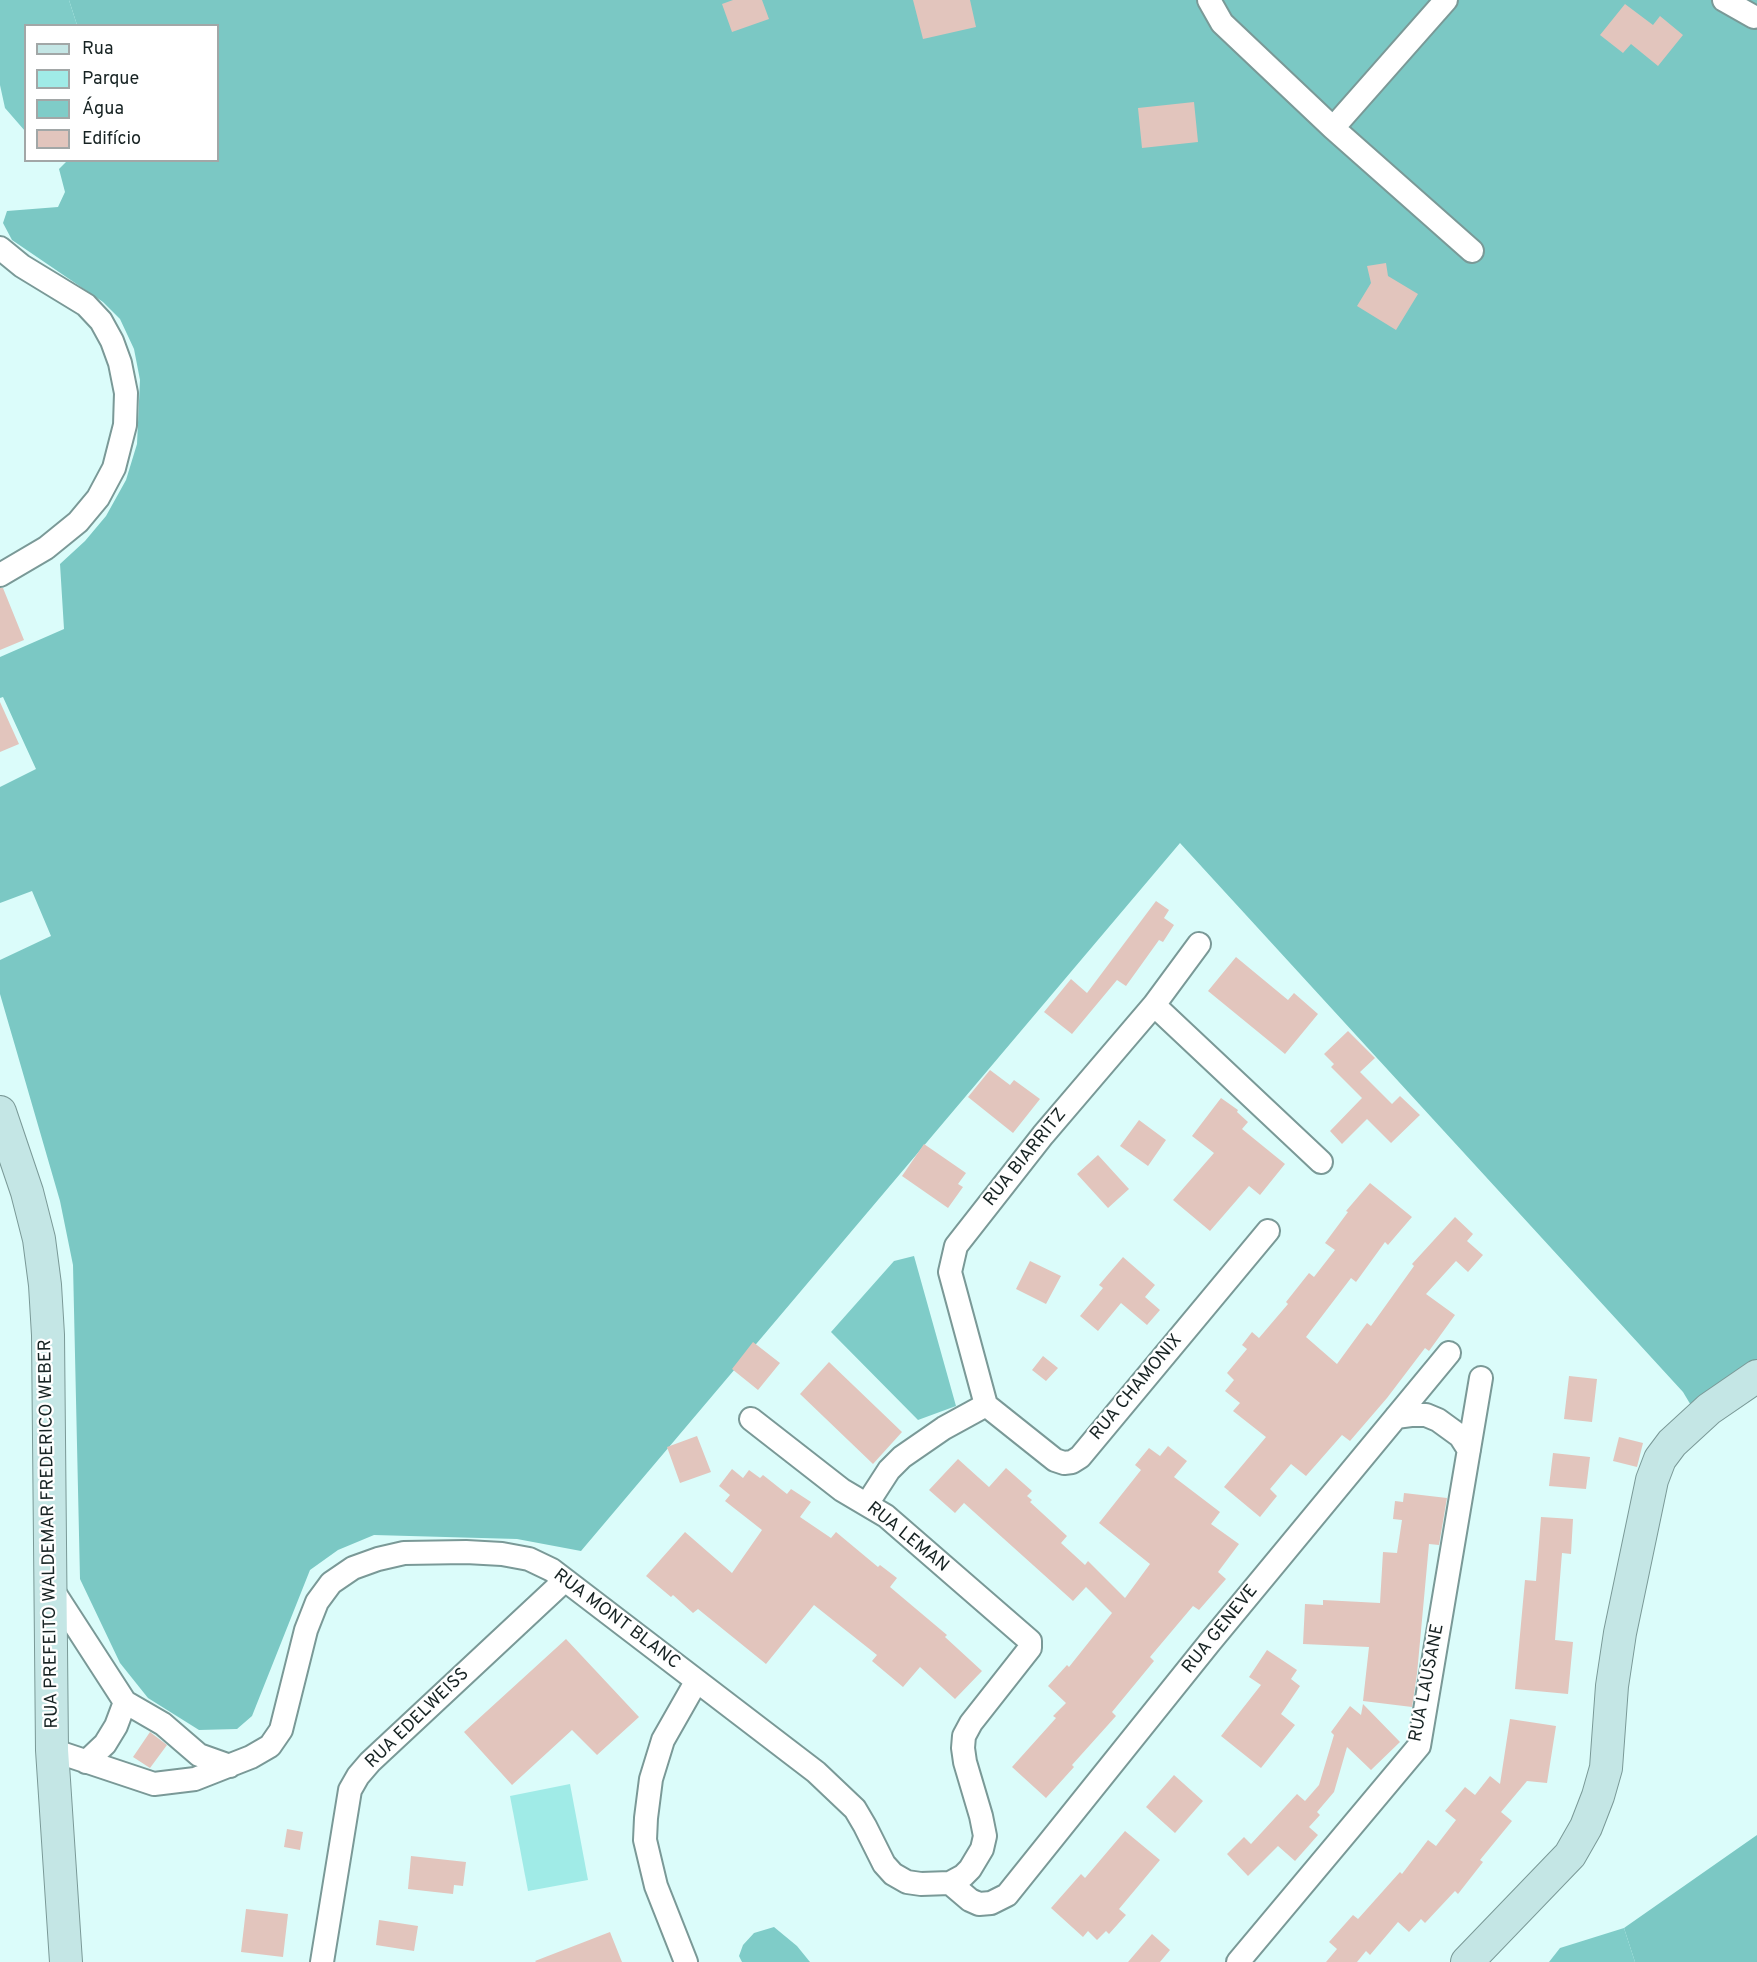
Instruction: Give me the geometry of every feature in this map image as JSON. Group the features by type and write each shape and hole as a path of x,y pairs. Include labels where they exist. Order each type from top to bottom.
{"main road":[{"name":"RUA PREFEITO WALDEMAR FREDERICO WEBER","path":"0,1112 39,1239 45,1285 48,1335 52,1750 66,1962"},
{"path":"1467,1962 1570,1855 1586,1827 1606,1768 1612,1686 1620,1634 1649,1490 1660,1459 1672,1443 1701,1416 1757,1376"}],"street":[{"path":"1209,0 1222,23 1332,128 1472,251"},
{"path":"1332,128 1446,0"},
{"path":"1724,0 1754,17"},
{"path":"0,248 22,266 86,305 101,321 112,340 120,363 126,393 124,424 114,468 98,498 78,522 46,548 0,575"},
{"name":"RUA BIARRITZ","path":"986,1405 950,1272 956,1246 1043,1135 1154,1005 1199,944"},
{"path":"1154,1005 1321,1162"},
{"name":"RUA CHAMONIX","path":"986,1405 1055,1460 1064,1463 1072,1462 1080,1457 1268,1231"},
{"name":"RUA GENEVE","path":"950,1882 970,1900 979,1904 991,1903 1007,1895 1210,1642 1449,1353"},
{"name":"RUA LAUSANE","path":"1238,1962 1419,1746 1481,1378"},
{"path":"867,1504 889,1470 902,1457 944,1428 986,1405"},
{"path":"1396,1418 1411,1414 1438,1420 1460,1436 1469,1450"},
{"name":"RUA LEMAN","path":"751,1419 842,1490 886,1516 1030,1641 1030,1647 971,1723 964,1736 965,1762 985,1836 982,1849 970,1869 963,1876 950,1882"},
{"name":"RUA MONT BLANC","path":"52,1750 154,1784 195,1779 251,1757 270,1746 281,1730 306,1630 317,1602 331,1583 354,1568 404,1553 502,1554 529,1559 552,1570 792,1754 855,1809 884,1864 893,1874 907,1882 921,1884 950,1882"},
{"name":"RUA EDELWEISS","path":"322,1962 350,1790 358,1776 370,1762 564,1581"},
{"path":"49,1585 125,1702 163,1724 199,1755 230,1766"},
{"path":"686,1962 656,1886 645,1840 645,1818 651,1779 663,1740 696,1682"},
{"path":"87,1762 105,1744 116,1726 125,1702"}],"green space":[{"path":"570,1784 588,1880 528,1891 510,1796"}],"shaded area":[{"path":"69,0 1757,0 1757,1364 1692,1407 1683,1392 1180,843 581,1551 517,1539 374,1535 338,1550 310,1570 252,1716 237,1729 199,1730 148,1698 120,1663 80,1579 73,1265 60,1201 0,994 0,960 51,936 32,891 0,903 0,787 36,769 3,697 0,698 0,657 64,629 60,564 85,541 106,516 126,480 137,444 140,380 134,349 120,319 103,302 12,240 3,223 7,211 58,207 65,192 59,169 66,162 219,162 219,24 77,24"},
{"path":"1757,1835 1757,1962 1635,1962 1624,1928"}],"water":[{"path":"0,0 69,0 77,24 24,24 24,130 5,108 0,85"},
{"path":"914,1256 956,1406 918,1420 831,1332 894,1261"},
{"path":"774,1927 797,1946 810,1962 742,1962 739,1956 743,1945 754,1933"},
{"path":"1624,1928 1635,1962 1549,1962 1560,1948"}],"building":[{"path":"733,0 762,0 769,19 732,32 722,4"},
{"path":"913,0 970,0 976,27 923,39"},
{"path":"1625,4 1653,25 1660,16 1683,35 1658,66 1631,44 1623,53 1600,35"},
{"path":"1194,102 1198,142 1142,148 1138,108"},
{"path":"1386,263 1388,276 1418,294 1396,330 1357,306 1371,283 1367,266"},
{"path":"0,588 3,588 24,640 0,650"},
{"path":"0,702 19,744 0,752"},
{"path":"1156,901 1169,910 1164,918 1174,925 1163,942 1159,940 1126,986 1117,980 1072,1034 1044,1012 1071,979 1087,993"},
{"path":"1236,957 1288,1000 1294,993 1318,1014 1285,1054 1208,991"},
{"path":"1348,1031 1375,1058 1360,1072 1392,1104 1400,1096 1420,1115 1391,1143 1367,1119 1342,1144 1330,1131 1362,1098 1331,1067 1334,1064 1324,1054"},
{"path":"990,1070 1010,1085 1014,1080 1040,1099 1013,1133 968,1097"},
{"path":"1221,1098 1238,1110 1237,1112 1248,1122 1242,1129 1285,1164 1260,1195 1249,1186 1210,1231 1173,1200 1214,1153 1192,1136"},
{"path":"1139,1120 1166,1140 1148,1166 1120,1146"},
{"path":"924,1144 966,1173 958,1184 963,1187 948,1208 902,1176"},
{"path":"1098,1155 1129,1189 1108,1208 1077,1174"},
{"path":"1370,1183 1412,1217 1388,1245 1385,1242 1356,1282 1351,1278 1306,1337 1337,1364 1367,1323 1371,1326 1414,1266 1412,1264 1455,1217 1473,1234 1467,1241 1483,1255 1468,1272 1456,1261 1426,1294 1455,1315 1429,1351 1425,1348 1387,1398 1350,1441 1342,1435 1306,1476 1291,1464 1270,1489 1277,1496 1260,1517 1224,1487 1266,1437 1233,1411 1240,1403 1225,1391 1234,1380 1227,1373 1247,1349 1242,1345 1252,1332 1259,1338 1288,1304 1286,1302 1309,1273 1314,1277 1335,1250 1325,1243 1348,1212 1346,1211"},
{"path":"1123,1257 1155,1285 1145,1297 1160,1310 1147,1325 1121,1303 1098,1331 1080,1316 1103,1288 1099,1285"},
{"path":"1030,1261 1061,1276 1046,1304 1016,1289"},
{"path":"753,1342 780,1363 758,1390 732,1369"},
{"path":"1043,1356 1058,1368 1046,1381 1032,1370"},
{"path":"829,1362 902,1432 873,1464 800,1394"},
{"path":"1569,1376 1597,1379 1592,1422 1564,1419"},
{"path":"697,1436 711,1472 680,1483 667,1447"},
{"path":"1619,1437 1643,1443 1637,1467 1613,1461"},
{"path":"1168,1446 1187,1461 1174,1477 1220,1512 1211,1524 1239,1544 1218,1572 1226,1579 1199,1610 1193,1606 1150,1657 1154,1661 1112,1712 1116,1716 1046,1798 1012,1767 1056,1718 1053,1716 1066,1703 1048,1686 1067,1665 1069,1667 1112,1613 1086,1587 1073,1601 964,1503 955,1513 929,1490 958,1459 989,1487 1006,1468 1032,1491 1027,1496 1032,1500 1030,1502 1067,1536 1061,1543 1085,1565 1088,1561 1125,1598 1150,1564 1099,1523 1141,1470 1135,1465 1149,1448 1160,1456"},
{"path":"1553,1453 1590,1457 1586,1489 1549,1486"},
{"path":"732,1469 743,1478 749,1470 760,1478 763,1475 787,1494 791,1489 811,1502 800,1517 831,1538 836,1532 878,1567 880,1565 897,1578 890,1587 947,1635 945,1637 982,1671 955,1699 920,1667 903,1687 872,1661 877,1655 814,1605 766,1664 698,1609 693,1613 673,1595 671,1597 646,1576 685,1532 732,1573 762,1530 725,1501 730,1495 719,1486"},
{"path":"1404,1493 1447,1498 1439,1545 1429,1544 1412,1707 1363,1701 1369,1647 1303,1644 1305,1604 1323,1605 1323,1600 1380,1603 1383,1552 1397,1553 1402,1520 1393,1519 1395,1501 1403,1502"},
{"path":"1541,1517 1573,1519 1571,1554 1562,1553 1555,1640 1573,1642 1568,1694 1515,1689 1525,1580 1536,1581"},
{"path":"566,1639 639,1717 597,1755 572,1730 512,1785 464,1732"},
{"path":"1267,1650 1297,1670 1291,1679 1300,1686 1281,1714 1295,1725 1261,1768 1221,1736 1261,1685 1249,1677"},
{"path":"1363,1704 1400,1742 1371,1770 1347,1747 1334,1792 1317,1812 1320,1815 1309,1827 1318,1835 1295,1861 1278,1846 1248,1876 1227,1854 1244,1837 1251,1844 1297,1794 1305,1801 1319,1785 1334,1735 1331,1732 1350,1706 1361,1715"},
{"path":"1510,1719 1556,1726 1547,1783 1527,1781 1501,1812 1512,1821 1480,1860 1483,1862 1458,1894 1455,1891 1425,1923 1421,1919 1409,1932 1398,1922 1370,1955 1366,1951 1357,1962 1326,1962 1337,1949 1329,1942 1353,1915 1358,1919 1400,1872 1402,1874 1428,1840 1436,1846 1456,1820 1445,1811 1465,1787 1475,1795 1490,1776 1500,1784"},
{"path":"150,1732 167,1745 150,1768 133,1757"},
{"path":"1174,1775 1203,1801 1175,1833 1146,1807"},
{"path":"287,1829 303,1832 300,1850 284,1847"},
{"path":"1125,1831 1160,1860 1119,1909 1126,1915 1109,1934 1106,1931 1097,1940 1088,1931 1083,1937 1051,1908 1081,1874 1085,1878"},
{"path":"411,1856 466,1862 463,1886 454,1885 453,1894 408,1889"},
{"path":"246,1909 288,1914 283,1957 241,1952"},
{"path":"379,1920 418,1926 414,1951 376,1945"},
{"path":"610,1932 622,1962 535,1961"},
{"path":"1152,1934 1170,1950 1160,1962 1128,1962"}]}
